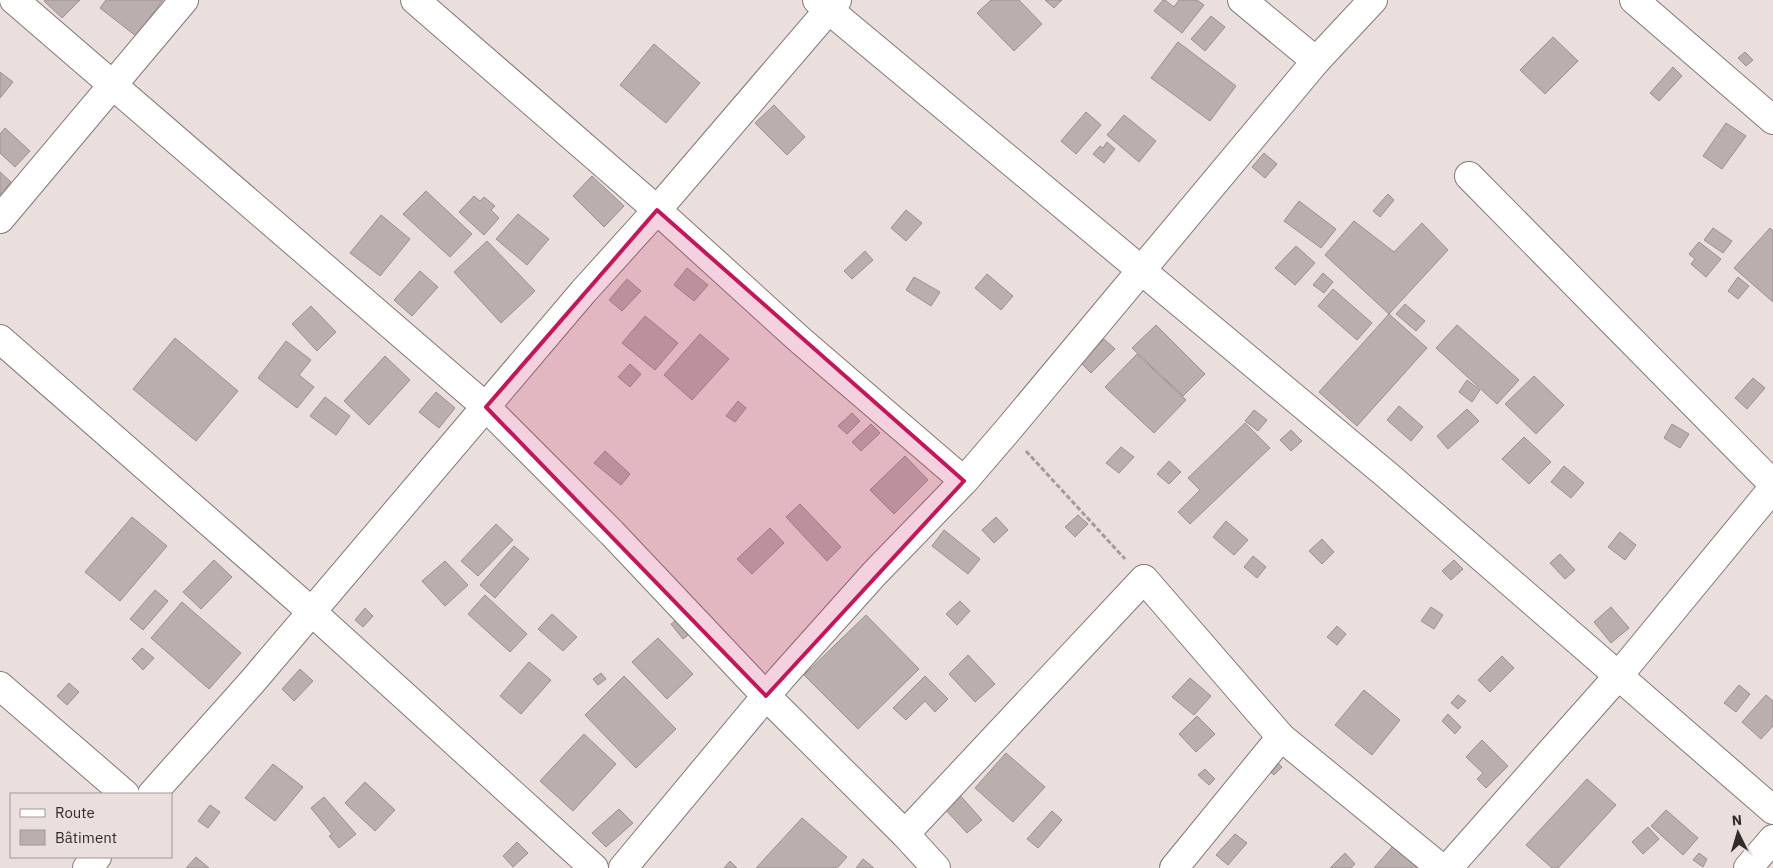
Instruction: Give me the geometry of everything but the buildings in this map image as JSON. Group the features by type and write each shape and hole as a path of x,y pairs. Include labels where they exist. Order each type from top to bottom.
{"street":[{"path":"14,0 486,407 612,533 766,696 905,834 936,868"},
{"path":"0,219 184,0"},
{"path":"415,0 657,210 800,340 964,481"},
{"path":"1242,0 1316,61"},
{"path":"624,868 766,696 874,574 964,481 1007,432 1316,61 1372,0"},
{"path":"1634,0 1773,120"},
{"path":"153,793 312,612 583,292 657,210 828,3 1142,271 1387,475 1773,810"},
{"path":"1448,868 1619,675 1773,486 1469,176"},
{"path":"0,339 312,612 594,868"},
{"path":"905,834 1144,579 1281,737 1441,868"},
{"path":"0,686 124,793"},
{"path":"1174,868 1281,737"},
{"path":"1748,868 1773,839"},
{"path":"86,868 95,858"}],"path":[{"path":"1007,432 1144,579"}],"highlighted area":[{"path":"657,210 964,481 766,696 486,407"}]}
